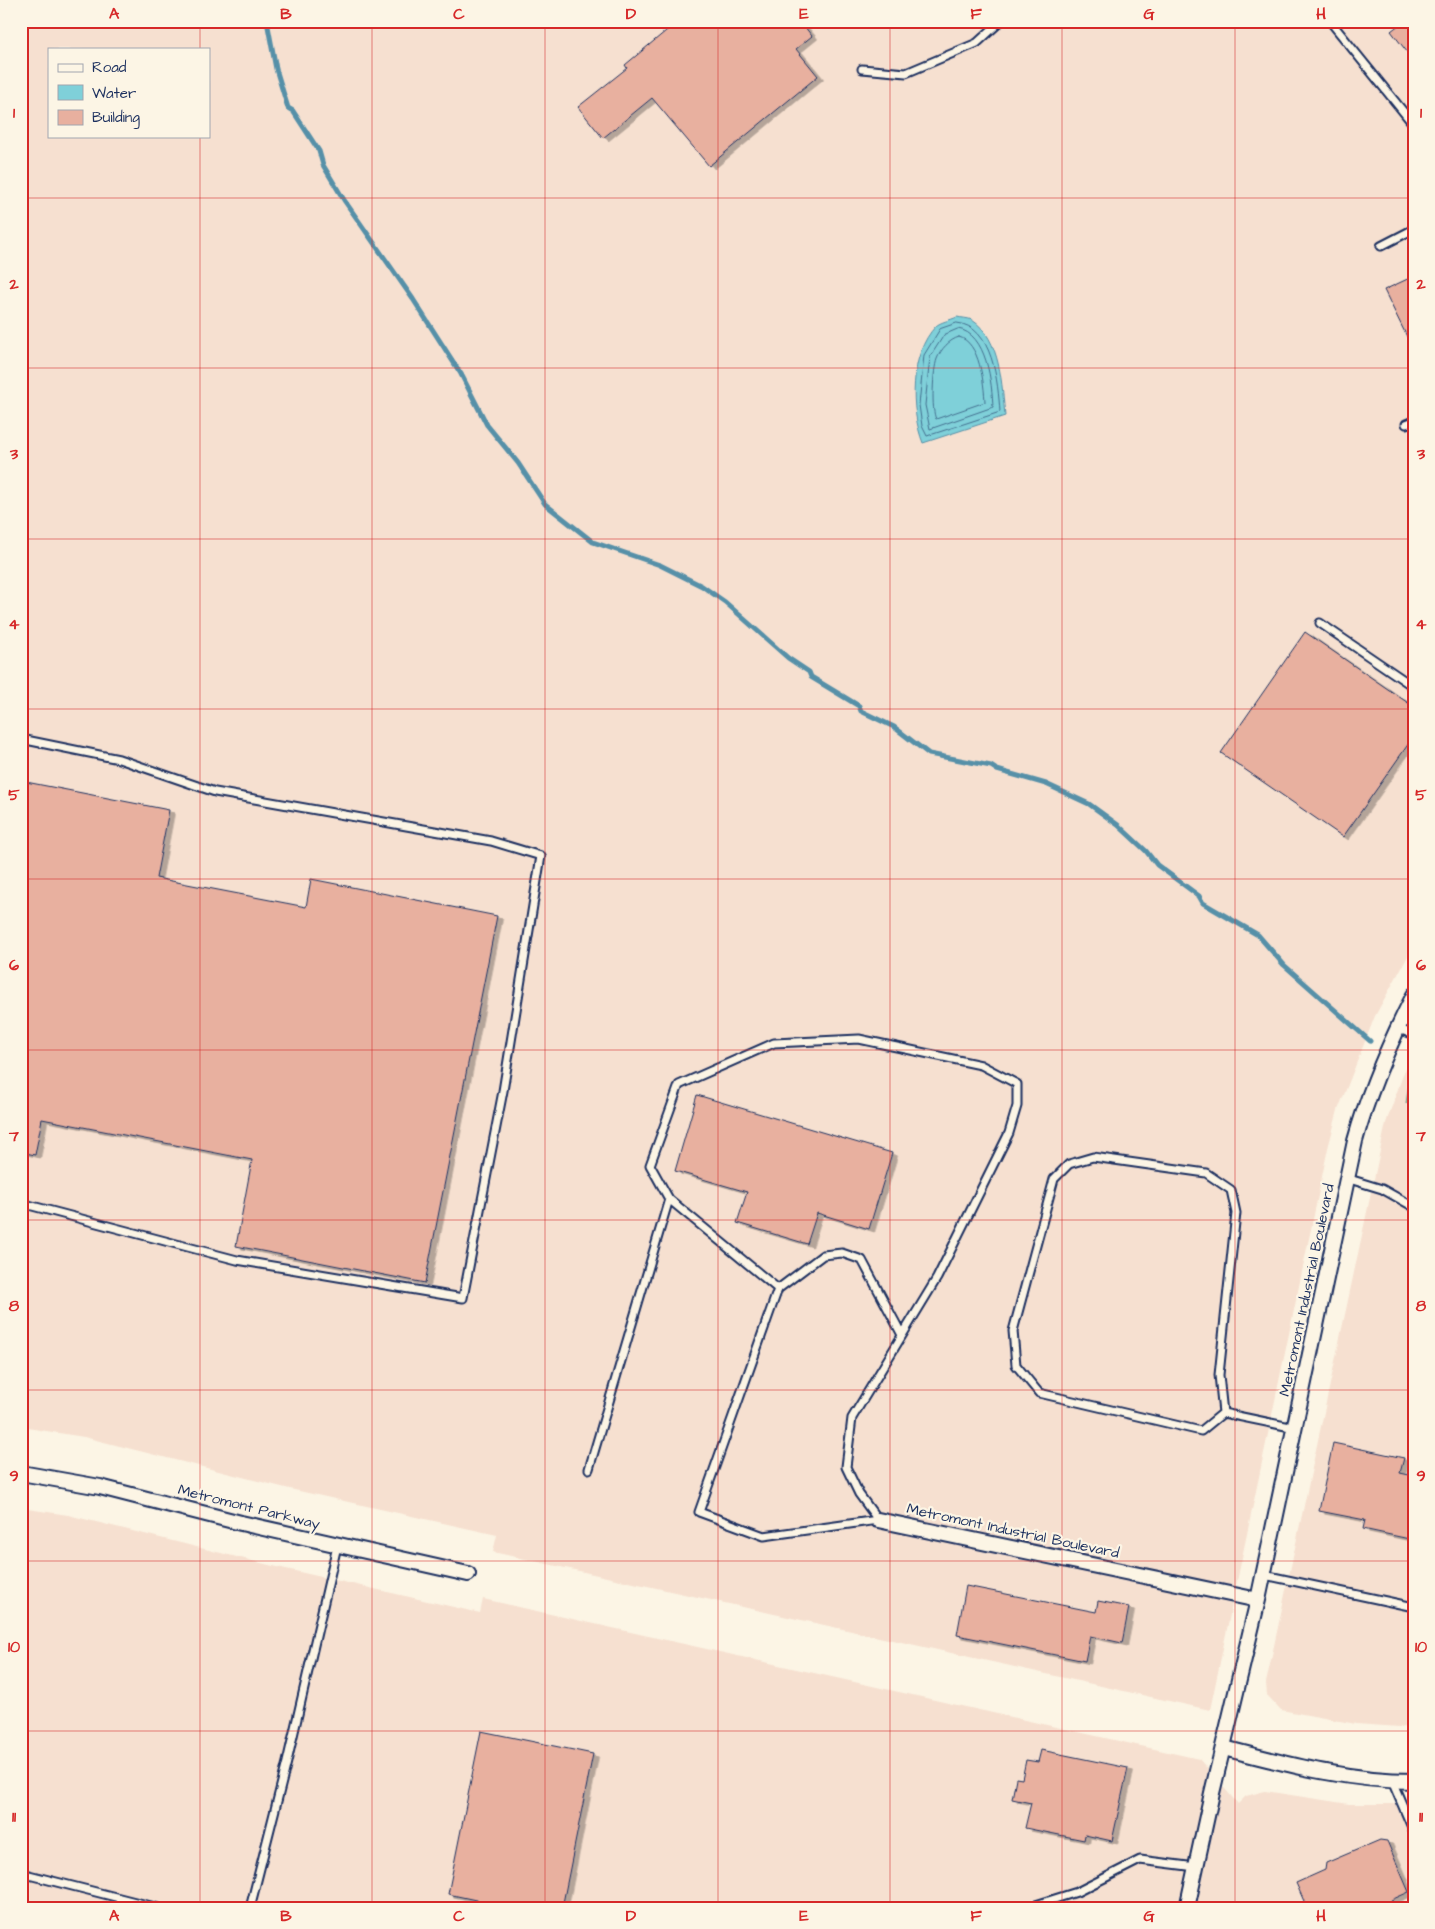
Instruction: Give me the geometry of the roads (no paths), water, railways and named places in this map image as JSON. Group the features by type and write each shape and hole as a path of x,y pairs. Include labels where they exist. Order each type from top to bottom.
{"street":[{"name":"Metromont Industrial Boulevard","path":"1187,1908 1264,1575 1346,1178 1361,1119 1397,1028 1414,995"},
{"name":"Metromont Parkway","path":"21,1473 100,1487 337,1546 468,1574"},
{"name":"Metromont Industrial Boulevard","path":"878,1520 1258,1600"},
{"path":"1224,1748 1298,1767 1392,1781 1414,1781"}],"lane":[{"path":"862,69 906,73 977,43 1001,21"},
{"path":"1330,21 1414,125"},
{"path":"1381,246 1414,229"},
{"path":"1406,424 1414,421"},
{"path":"1320,622 1414,687"},
{"path":"21,740 119,759 215,792 491,841 542,856 503,1091 462,1298 237,1260 21,1203"},
{"path":"1397,1028 1414,1035"},
{"path":"778,1289 669,1199 650,1165 679,1085 774,1043 859,1039 981,1065 1017,1084 1017,1106 1009,1133 937,1278 852,1418 846,1466 859,1494 878,1520 764,1536 699,1512 778,1289 823,1255 842,1253 862,1260 902,1335"},
{"path":"1223,1414 1219,1375 1236,1213 1231,1190 1206,1173 1093,1157 1069,1164 1054,1179 1013,1331 1016,1365 1039,1393 1201,1431 1223,1414 1295,1428"},
{"path":"1346,1178 1382,1189 1414,1207"},
{"path":"589,1469 669,1199"},
{"path":"250,1908 287,1762 337,1546"},
{"path":"1264,1575 1414,1607"},
{"path":"1392,1781 1414,1832"},
{"path":"1026,1908 1076,1892 1140,1860 1196,1867"},
{"path":"21,1873 160,1908"}],"water":[{"path":"957,317 972,320 982,328 989,339 1001,378 1005,416 923,443 914,399 914,383 921,351 927,338 936,326"}],"waterway":[{"path":"267,21 276,69 288,108 293,111 319,151 323,165 344,200 413,299 461,374 487,425 518,463 545,504 593,542 660,565 702,586 725,602 788,658 809,672 811,677 859,706 861,711 894,727 929,754 991,766 997,770 1046,784 1089,804 1118,825 1146,851 1157,865 1199,896 1203,903 1258,935 1284,965 1370,1041"}]}
